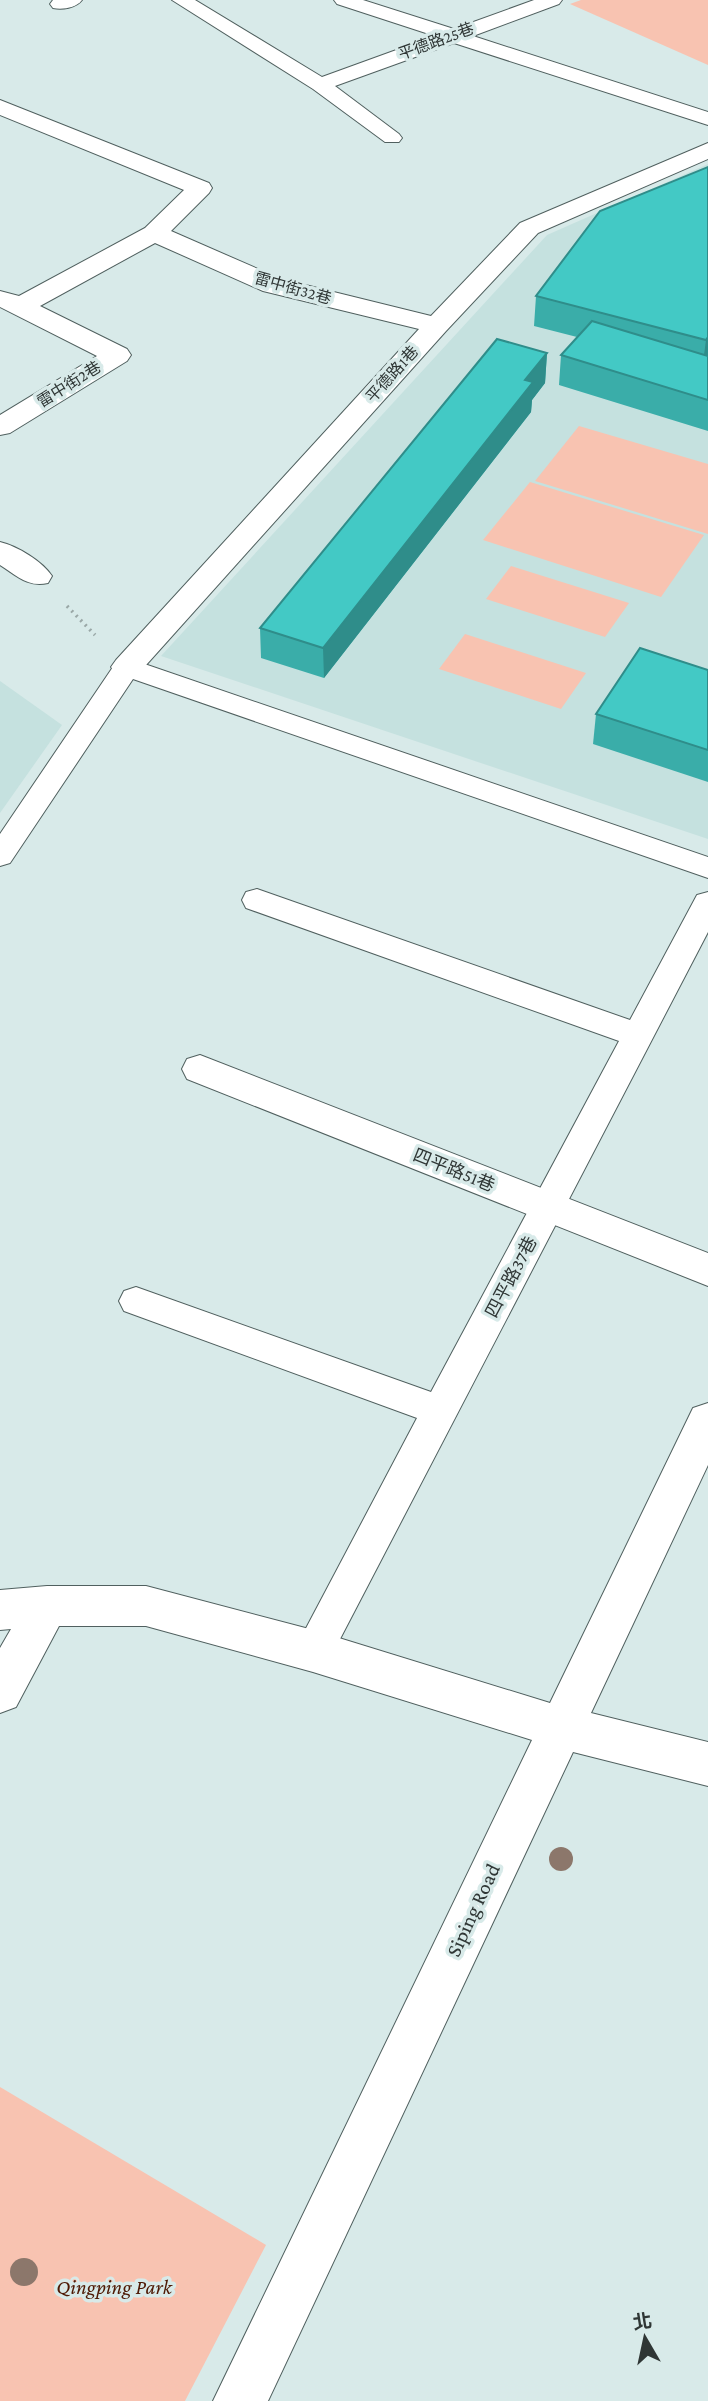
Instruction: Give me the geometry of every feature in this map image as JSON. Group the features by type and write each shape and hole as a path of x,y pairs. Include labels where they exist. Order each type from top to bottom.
{"street":[{"path":"0,107 200,188 154,233 10,302"},
{"name":"平德路1巷","path":"127,667 437,325 529,228 708,150"},
{"name":"雷中街32巷","path":"154,233 272,285 437,325"},
{"name":"雷中街2巷","path":"0,427 117,355 10,302"},
{"path":"0,551 37,576"},
{"name":"四平路51巷","path":"200,1069 708,1270"},
{"name":"Siping Road","path":"240,2401 708,1421"},
{"path":"0,1692 47,1606"},
{"path":"0,1610 47,1606 146,1606 313,1651 560,1727 708,1764"}],"lane":[{"path":"182,0 320,85 391,138"},
{"path":"344,0 708,119"},
{"name":"平德路25巷","path":"320,85 552,0"},
{"path":"0,856 127,667 708,868"},
{"path":"257,900 638,1035"},
{"name":"四平路37巷","path":"313,1651 708,903"},
{"path":"136,1301 440,1411"}],"path":[{"path":"37,576 127,667"}],"shaded area":[{"path":"708,164 708,839 161,656 547,235"},
{"path":"0,681 62,725 0,813"}],"green space":[{"path":"581,0 708,0 708,65 570,4"},
{"path":"579,426 708,464 708,534 535,481"},
{"path":"530,482 704,535 661,597 483,540"},
{"path":"511,566 629,603 605,637 486,599"},
{"path":"465,634 586,673 561,709 439,669"},
{"name":"Qingping Park","path":"0,2087 266,2245 185,2401 0,2401"}],"building":[{"path":"708,167 706,340 536,296 600,211"},
{"path":"592,321 708,356 708,400 561,355"},
{"path":"497,339 547,353 525,380 533,382 323,648 260,628"},
{"path":"640,648 708,670 708,750 596,714"}]}
